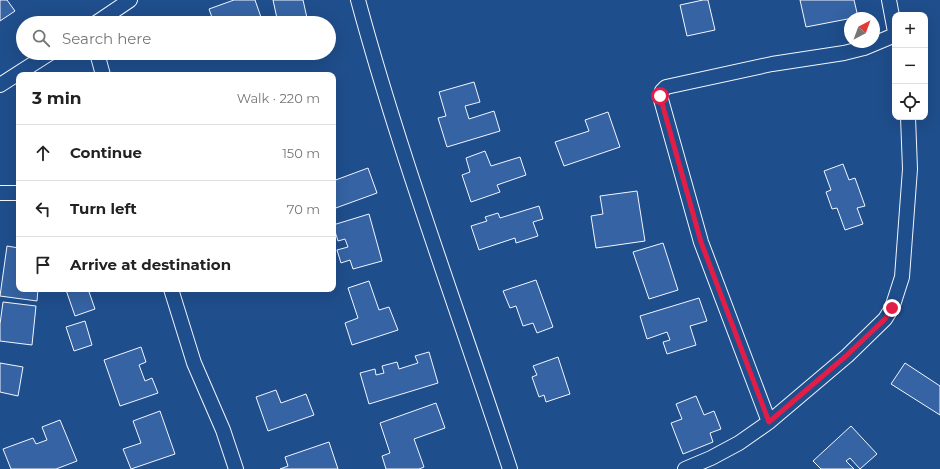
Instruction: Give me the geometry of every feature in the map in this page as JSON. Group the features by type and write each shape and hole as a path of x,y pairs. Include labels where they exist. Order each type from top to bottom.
{"street":[{"path":"106,16 130,0"},
{"path":"358,0 402,148 510,469"},
{"path":"889,0 892,17"},
{"path":"769,422 701,242 660,96 666,87 772,64 844,53 864,48 892,35"},
{"path":"20,72 39,60"},
{"path":"99,60 102,72"},
{"path":"0,85 16,75"},
{"path":"685,469 711,458 739,443 769,422 846,356 885,319 892,308 902,277 910,169 908,120"},
{"path":"0,193 16,193"},
{"path":"172,292 194,363 223,430 236,469"}],"building":[{"path":"0,0 7,0 15,11 0,21"},
{"path":"234,0 255,0 261,16 212,16 209,9"},
{"path":"273,0 303,0 307,16 276,16"},
{"path":"708,0 715,30 687,36 680,5"},
{"path":"800,0 854,0 857,12 844,12 844,20 806,27"},
{"path":"474,82 480,102 465,106 469,119 494,111 500,131 447,147 438,118 446,116 439,92"},
{"path":"608,112 620,147 564,166 555,142 589,131 585,120"},
{"path":"485,151 491,166 520,157 526,175 497,185 500,192 471,202 462,175 470,172 466,158"},
{"path":"843,164 849,180 855,178 865,206 857,208 863,224 845,230 837,208 832,209 826,192 831,190 824,171"},
{"path":"368,168 377,193 336,208 336,180"},
{"path":"637,191 645,241 596,248 591,216 603,214 600,196"},
{"path":"539,206 543,219 533,222 538,236 516,243 515,238 479,250 471,226 487,221 485,217 498,213 500,218"},
{"path":"369,214 382,261 353,269 350,260 341,263 337,250 348,247 345,239 338,241 336,235 336,224"},
{"path":"663,243 678,290 649,299 633,252"},
{"path":"7,246 16,248 16,292 38,292 37,301 0,296"},
{"path":"536,280 553,327 537,333 533,323 523,326 516,306 510,308 503,291"},
{"path":"369,281 379,310 389,307 398,330 352,345 345,323 358,318 348,288"},
{"path":"67,292 89,292 95,309 75,316"},
{"path":"699,298 707,321 690,326 696,345 667,354 663,342 670,340 667,332 647,339 640,316"},
{"path":"3,302 36,306 32,345 0,341 0,324"},
{"path":"85,321 92,345 74,351 66,327"},
{"path":"141,347 146,362 139,365 145,381 152,378 158,393 120,406 104,360"},
{"path":"429,352 438,383 369,404 360,373 375,369 376,375 384,373 382,366 397,362 399,369 418,363 415,356"},
{"path":"558,357 570,394 546,402 544,395 539,397 532,377 537,375 533,366"},
{"path":"0,363 23,367 18,396 0,392"},
{"path":"905,363 940,386 940,415 891,384"},
{"path":"276,390 281,403 306,394 314,415 268,431 256,397"},
{"path":"696,396 704,415 714,411 721,429 710,433 713,442 683,454 671,423 682,419 676,404"},
{"path":"436,403 445,428 414,439 424,467 419,469 386,469 382,456 390,453 380,423"},
{"path":"160,411 175,454 131,469 123,449 141,443 133,421"},
{"path":"60,420 77,461 56,469 11,469 3,449 33,438 36,444 47,440 42,427"},
{"path":"851,426 877,454 860,469 850,458 846,461 854,469 821,469 813,461"},
{"path":"329,442 338,469 280,469 288,466 285,457"}],"route":[{"path":"660,96 701,242 769,422 846,356 885,319 892,308"}]}
